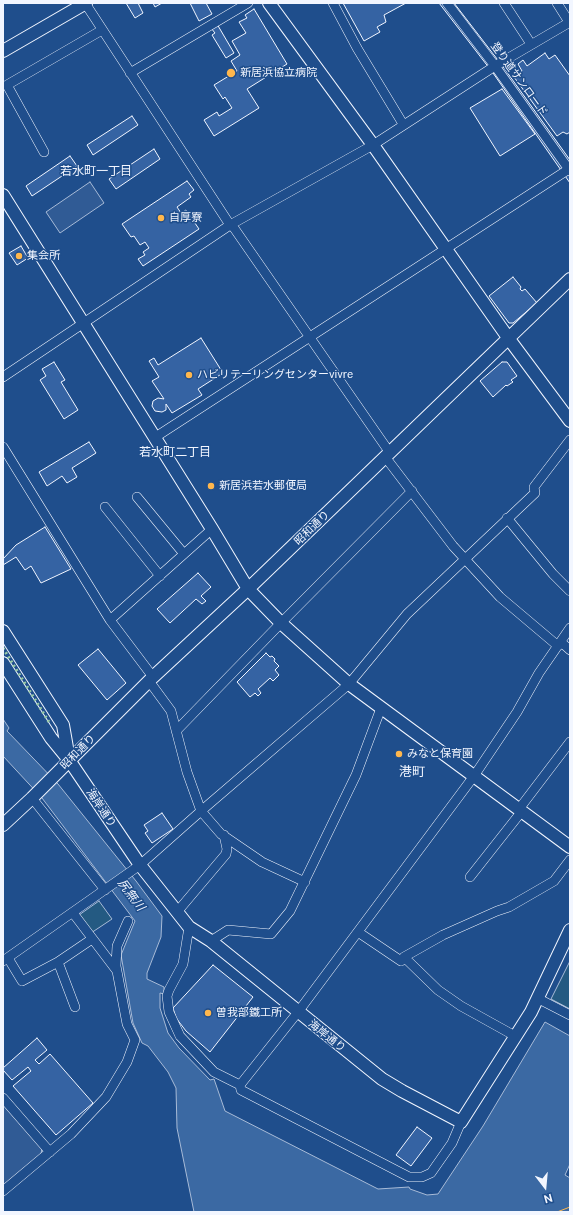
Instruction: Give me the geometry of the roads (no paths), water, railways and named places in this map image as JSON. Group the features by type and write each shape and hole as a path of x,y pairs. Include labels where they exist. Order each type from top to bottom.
{"street":[{"path":"3,51 85,3 230,224 310,338 412,491 453,546 500,597 560,644 570,650"},
{"path":"130,72 248,3"},
{"path":"269,3 373,145 508,339 570,421"},
{"path":"333,3 357,48 403,124"},
{"path":"504,3 531,44"},
{"path":"3,378 230,224 373,145 403,124 495,66 570,22 557,3"},
{"name":"登り道サンロード","path":"449,4 570,170"},
{"path":"44,152 5,86 102,30"},
{"path":"154,438 445,249 570,170"},
{"path":"3,195 248,589 281,622 349,684 570,847"},
{"name":"昭和通り","path":"3,825 151,679 388,456 570,279"},
{"path":"92,939 58,962 22,981 5,960 140,865 349,684 407,614 535,493 534,487 570,440"},
{"path":"3,447 110,620 151,679 171,711 187,772 201,811 224,835 262,862 305,882"},
{"path":"176,731 281,622 412,491"},
{"path":"137,497 184,554"},
{"path":"105,507 160,576"},
{"path":"507,518 553,574 570,591"},
{"path":"110,620 212,529"},
{"path":"240,1085 298,1012 474,776 517,712 539,673 570,628"},
{"path":"3,631 64,725 69,760"},
{"name":"海岸通り","path":"3,663 51,738 69,760 140,865 189,927 211,942 382,1079 461,1122"},
{"path":"211,942 228,930 271,934 290,911 356,775 381,708"},
{"path":"470,877 570,742"},
{"path":"34,796 107,889"},
{"path":"177,912 226,854 227,849 224,835"},
{"path":"358,932 401,961 404,957 443,935 509,907 541,889 554,881 570,860"},
{"path":"73,913 117,971"},
{"path":"3,1191 71,1134 106,1097 126,1062 135,1040 127,1024 116,966 117,946 128,921"},
{"path":"189,927 183,964 167,996 169,1012 180,1036 214,1072 240,1085 241,1090 409,1177 422,1177 431,1173 452,1143 461,1122 530,1012 570,930"},
{"path":"404,957 438,990 461,1006 515,1036"},
{"path":"58,962 75,1007"},
{"path":"537,998 570,1015"},
{"path":"3,1098 50,1152"}],"water":[{"name":"尻無川","path":"3,719 9,728 7,731 58,784 136,881 162,916 161,937 147,973 147,979 164,987 164,994 160,993 160,1008 168,1033 179,1048 210,1080 214,1079 225,1111 378,1189 409,1187 410,1189 427,1195 438,1194 483,1126 545,1022 570,1036 570,1164 565,1175 570,1178 570,1212 194,1212 177,1128 176,1088 168,1072 148,1046 142,1043 133,1023 121,955 135,921 42,798 3,756"}],"place":[{"name":"新居浜協立病院","path":"231,73"},
{"name":"自厚寮","path":"161,218"},
{"name":"集会所","path":"19,256"},
{"name":"ハビリテーリングセンターvivre","path":"189,375"},
{"name":"新居浜若水郵便局","path":"211,486"},
{"name":"みなと保育園","path":"399,754"},
{"name":"曽我部鐵工所","path":"208,1013"}],"district":[{"name":"若水町一丁目","path":"96,171"},
{"name":"若水町二丁目","path":"175,452"},
{"name":"港町","path":"412,772"}]}
